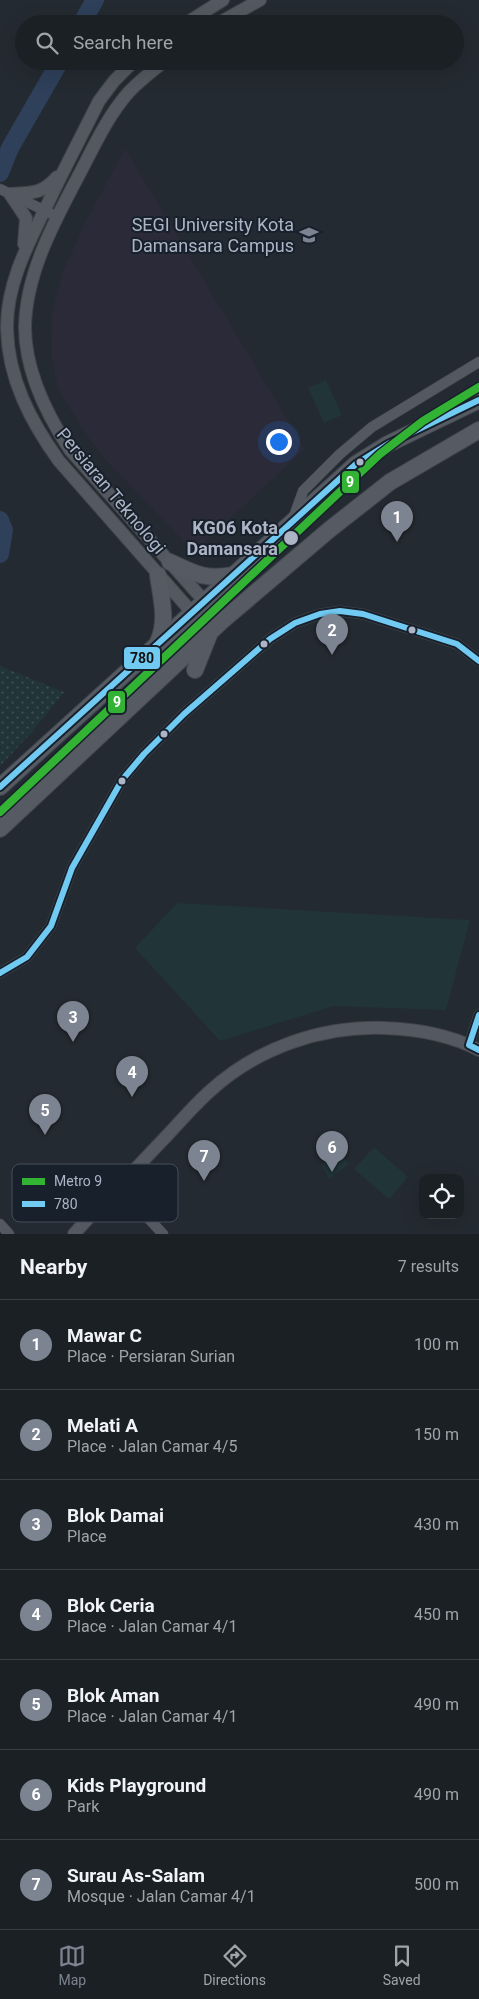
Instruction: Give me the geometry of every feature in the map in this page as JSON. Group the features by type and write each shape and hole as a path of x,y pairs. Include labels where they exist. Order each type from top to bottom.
{"main road":[{"path":"0,787 191,611 356,464 388,444 479,400"},
{"path":"0,829 222,621 390,482 479,430"},
{"path":"170,562 198,576 216,578 233,575"},
{"path":"158,575 164,616 163,631 158,642"},
{"path":"194,670 204,652 210,633"}],"street":[{"path":"199,15 223,0"},
{"path":"233,15 260,0"},
{"name":"Persiaran Teknologi","path":"125,70 99,101 68,160 22,256 10,298 7,328 10,360 22,399 44,440 59,461 210,633"},
{"name":"Persiaran Teknologi","path":"155,70 128,93 114,111 58,217 34,271 25,327 29,356 40,395 58,432 70,450 222,621"},
{"path":"4,191 39,192 48,187 68,160"},
{"path":"4,191 58,217"},
{"path":"4,191 26,218 22,256"},
{"path":"292,521 303,491 365,432 479,362"},
{"path":"0,973 27,957 51,926 72,868 122,780 144,754 184,714 270,639 285,629 320,614 340,612 363,614 457,644 479,661"},
{"path":"141,1164 210,1091 250,1061 287,1044 321,1032 365,1027 414,1029 474,1048 479,1014"},
{"path":"74,1234 85,1222"},
{"path":"151,1222 162,1234"},
{"path":"0,1224 8,1234"}],"shaded area":[{"path":"125,148 305,449 194,552 111,466 91,441 58,388 52,360 51,316 62,273 85,223"}],"green space":[{"path":"326,380 342,415 324,423 308,388"},
{"path":"0,666 64,692 32,732 0,766"},
{"path":"177,903 470,920 446,1010 334,1006 220,1041 135,948"},
{"path":"374,1147 408,1177 389,1199 354,1169"},
{"path":"341,1155 349,1164 329,1179 321,1164"}],"waterway":[{"path":"86,15 95,0"},
{"path":"0,173 10,148 55,70"},
{"path":"0,520 4,530 0,554"}],"metro line":[{"name":"9","path":"0,812 380,454 423,421 479,387"}],"transit line":[{"name":"780","path":"0,787 356,464 388,444 479,400"},
{"name":"780","path":"0,973 27,957 51,926 72,868 122,780 144,754 184,714 270,639 295,623 320,614 340,611 363,614 457,644 479,661"},
{"name":"780","path":"479,1015 469,1045 479,1050"}],"place":[{"name":"SEGI University Kota Damansara Campus","path":"309,235"},
{"name":"KG06 Kota Damansara","path":"291,538"},
{"name":"Mawar C","path":"397,542"},
{"name":"Melati A","path":"332,655"},
{"name":"Blok Damai","path":"73,1042"},
{"name":"Blok Ceria","path":"132,1097"},
{"name":"Blok Aman","path":"45,1135"},
{"name":"Kids Playground","path":"332,1172"},
{"name":"Surau As-Salam","path":"204,1181"}]}
